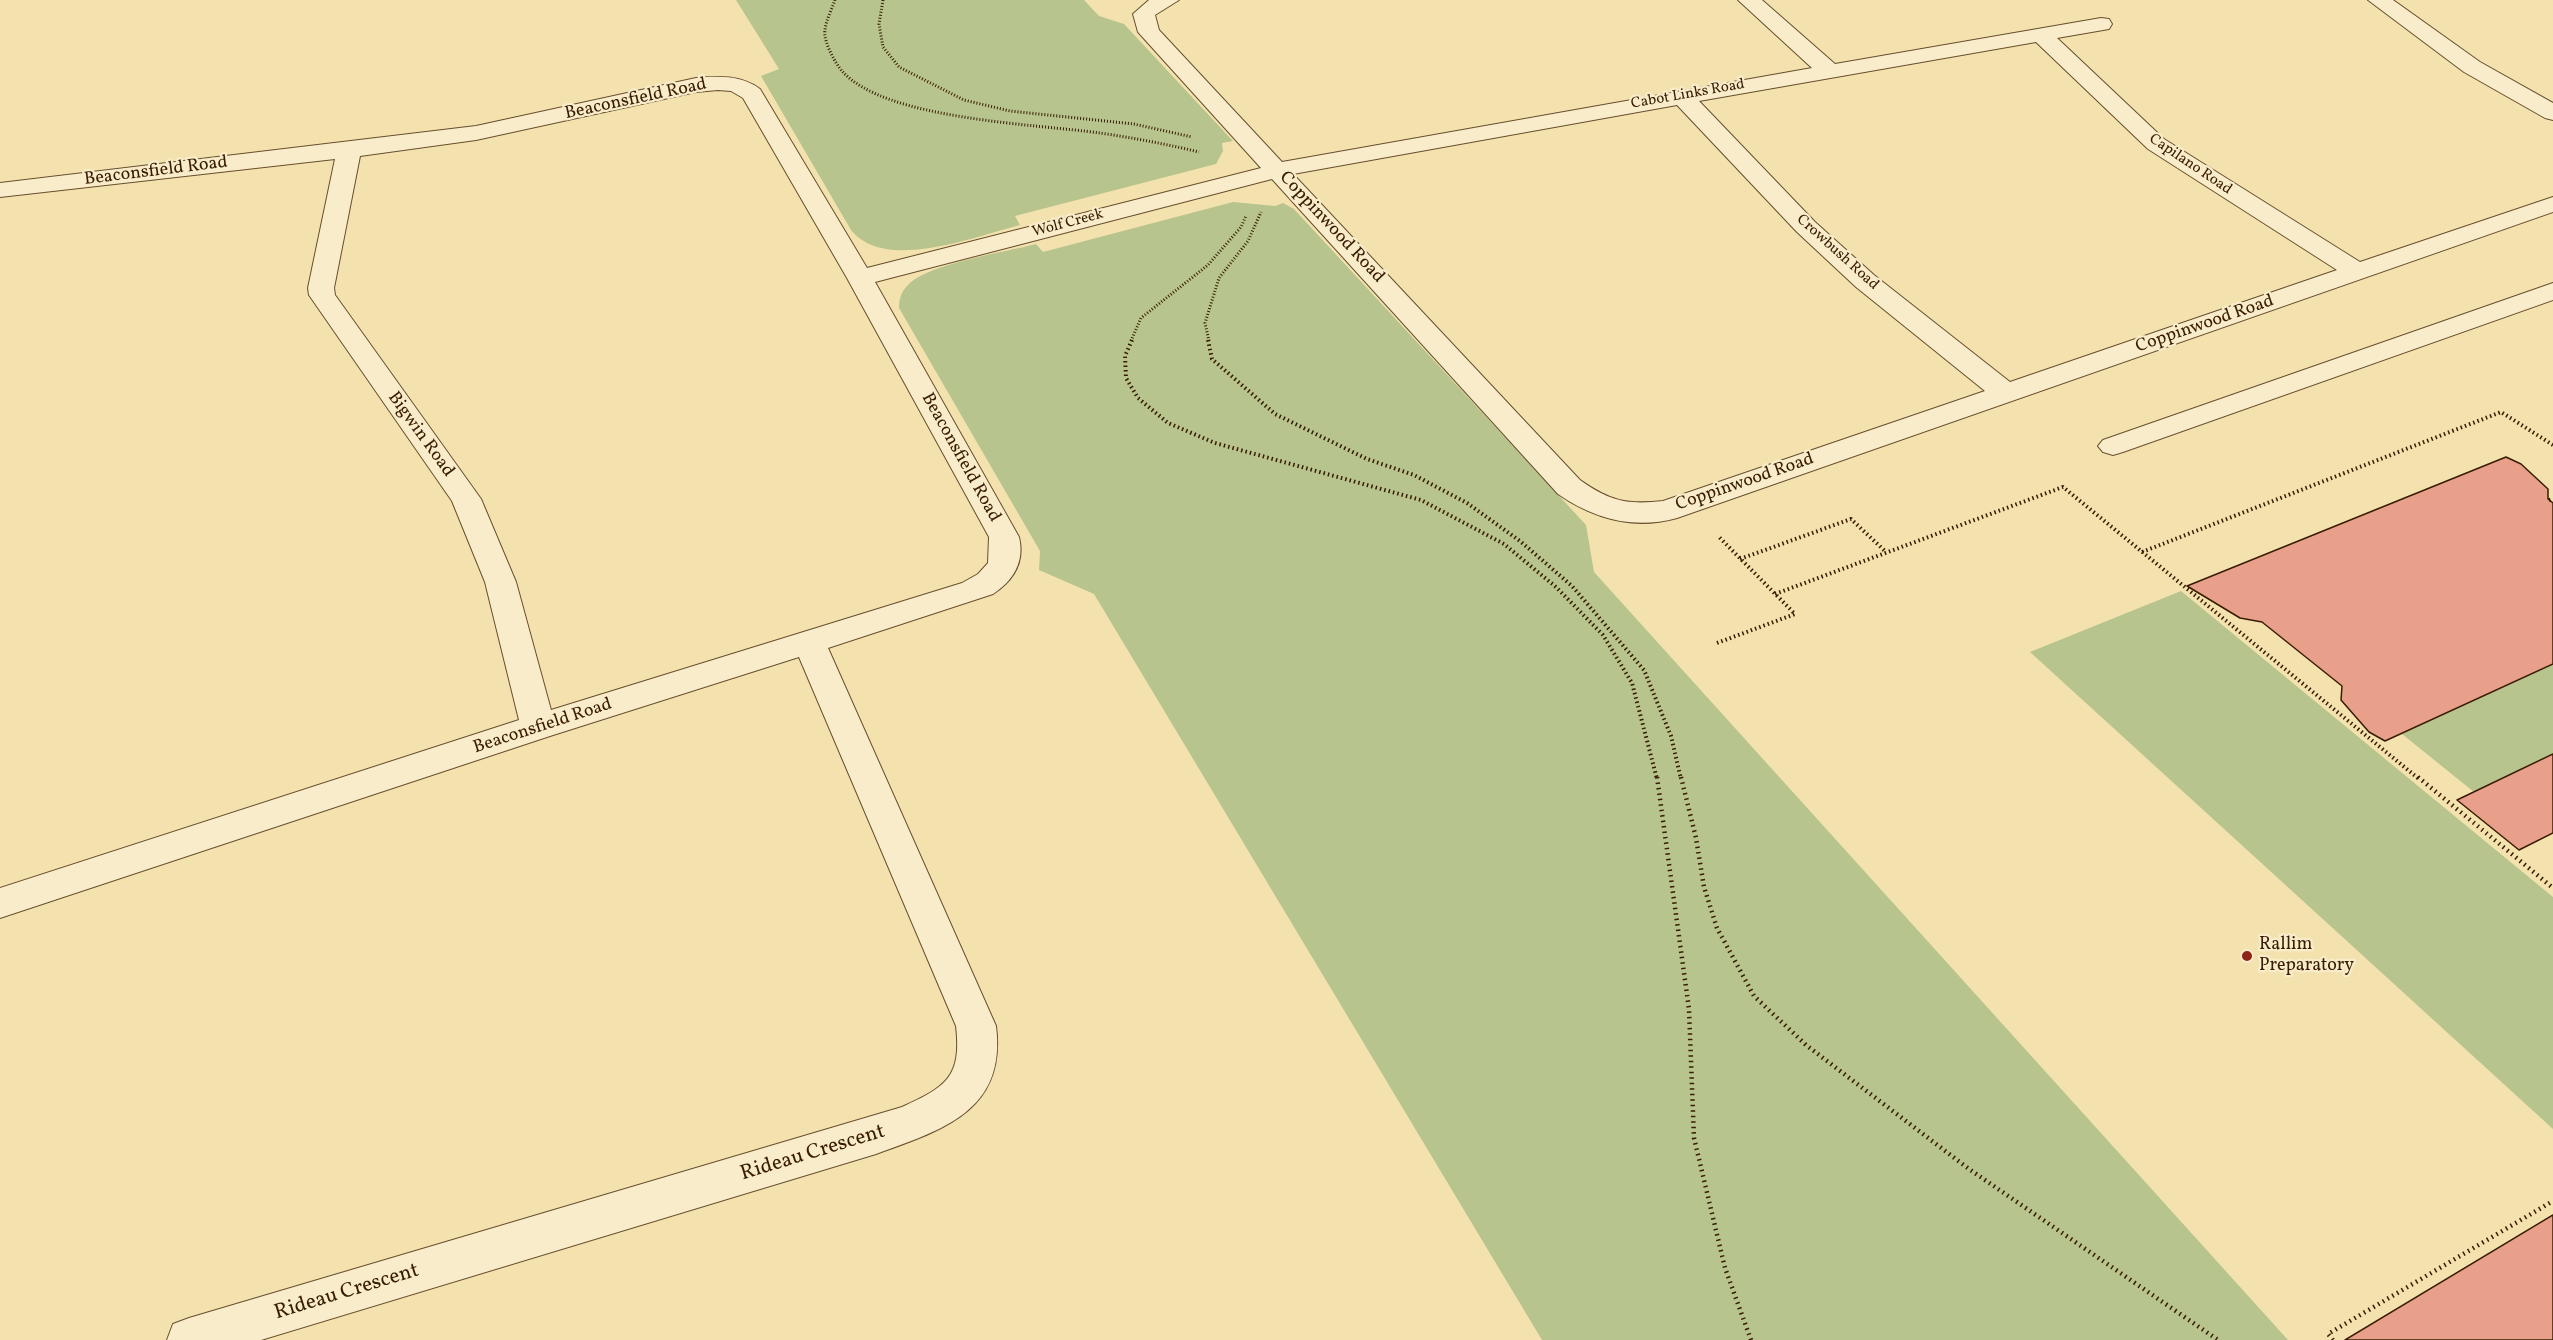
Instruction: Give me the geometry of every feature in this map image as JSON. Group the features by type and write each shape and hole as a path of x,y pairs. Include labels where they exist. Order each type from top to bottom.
{"street":[{"name":"Coppinwood Road","path":"1168,0 1153,6 1144,14 1149,32 1569,487 1593,504 1621,512 1647,513 1686,504 2553,204"},
{"path":"1749,0 1828,70"},
{"path":"2379,0 2472,67 2553,113"},
{"name":"Cabot Links Road","path":"1276,169 1828,70 2101,24"},
{"name":"Capilano Road","path":"2040,34 2156,144 2358,272"},
{"name":"Beaconsfield Road","path":"0,190 349,150 484,131 696,85 712,83 737,85 752,94 860,278 1004,537 1007,557 996,576 980,588 810,644 538,727 0,903"},
{"name":"Crowbush Road","path":"1681,96 1806,228 1865,281 2007,394"},
{"name":"Bigwin Road","path":"349,150 321,288 322,296 466,499 485,534 501,577 538,727"},
{"name":"Wolf Creek","path":"860,278 1117,211 1240,172 1276,169"},
{"path":"2113,446 2553,291"},
{"name":"Rideau Crescent","path":"189,1340 876,1135 926,1118 948,1106 966,1086 977,1064 980,1043 975,1026 810,644"}],"path":[{"path":"835,0 824,32 836,62 847,75 872,90 898,101 988,121 1162,143 1240,172 1265,197 1261,216 1248,241 1219,278 1205,323 1212,359 1275,414 1367,459 1414,475 1467,503 1520,542 1572,586 1644,670 1671,736 1696,838 1704,887 1717,928 1754,996 1806,1045 1969,1169 2218,1340"},
{"path":"883,0 879,24 883,47 899,67 964,100 1010,111 1158,128 1228,150 1255,195 1241,227 1208,266 1141,318 1125,356 1126,378 1138,398 1168,423 1215,442 1421,500 1470,524 1504,544 1539,572 1603,634 1632,683 1655,762 1689,1009 1694,1138 1725,1268 1751,1340"},
{"path":"2142,552 2501,412 2553,445"},
{"path":"1775,594 2063,487 2553,888"},
{"path":"1686,504 1795,614 1716,643"},
{"path":"1740,559 1851,519 1886,552"},
{"path":"2333,1340 2328,1334 2553,1201"}],"green space":[{"path":"736,0 1084,0 1099,16 1124,24 1233,141 1222,143 1223,151 1216,164 1015,216 1020,225 956,243 932,248 886,249 866,243 851,230 761,76 779,69"},
{"path":"1233,202 1275,206 1283,203 1294,209 1586,525 1594,572 2288,1340 1542,1340 1094,594 1039,570 1040,551 899,308 902,294 910,283 920,276 952,264 1036,244 1043,252"},
{"path":"2181,591 2553,897 2553,1129 2030,652"},
{"path":"2553,664 2553,754 2474,792 2402,734"}],"building":[{"path":"2506,457 2521,464 2548,489 2548,499 2553,503 2553,664 2385,741 2369,732 2341,700 2342,686 2262,622 2240,618 2187,586"},
{"path":"2553,754 2553,833 2519,850 2457,800"},
{"path":"2553,1215 2553,1340 2345,1340"}],"place":[{"name":"Rallim Preparatory","path":"2247,956"}]}
